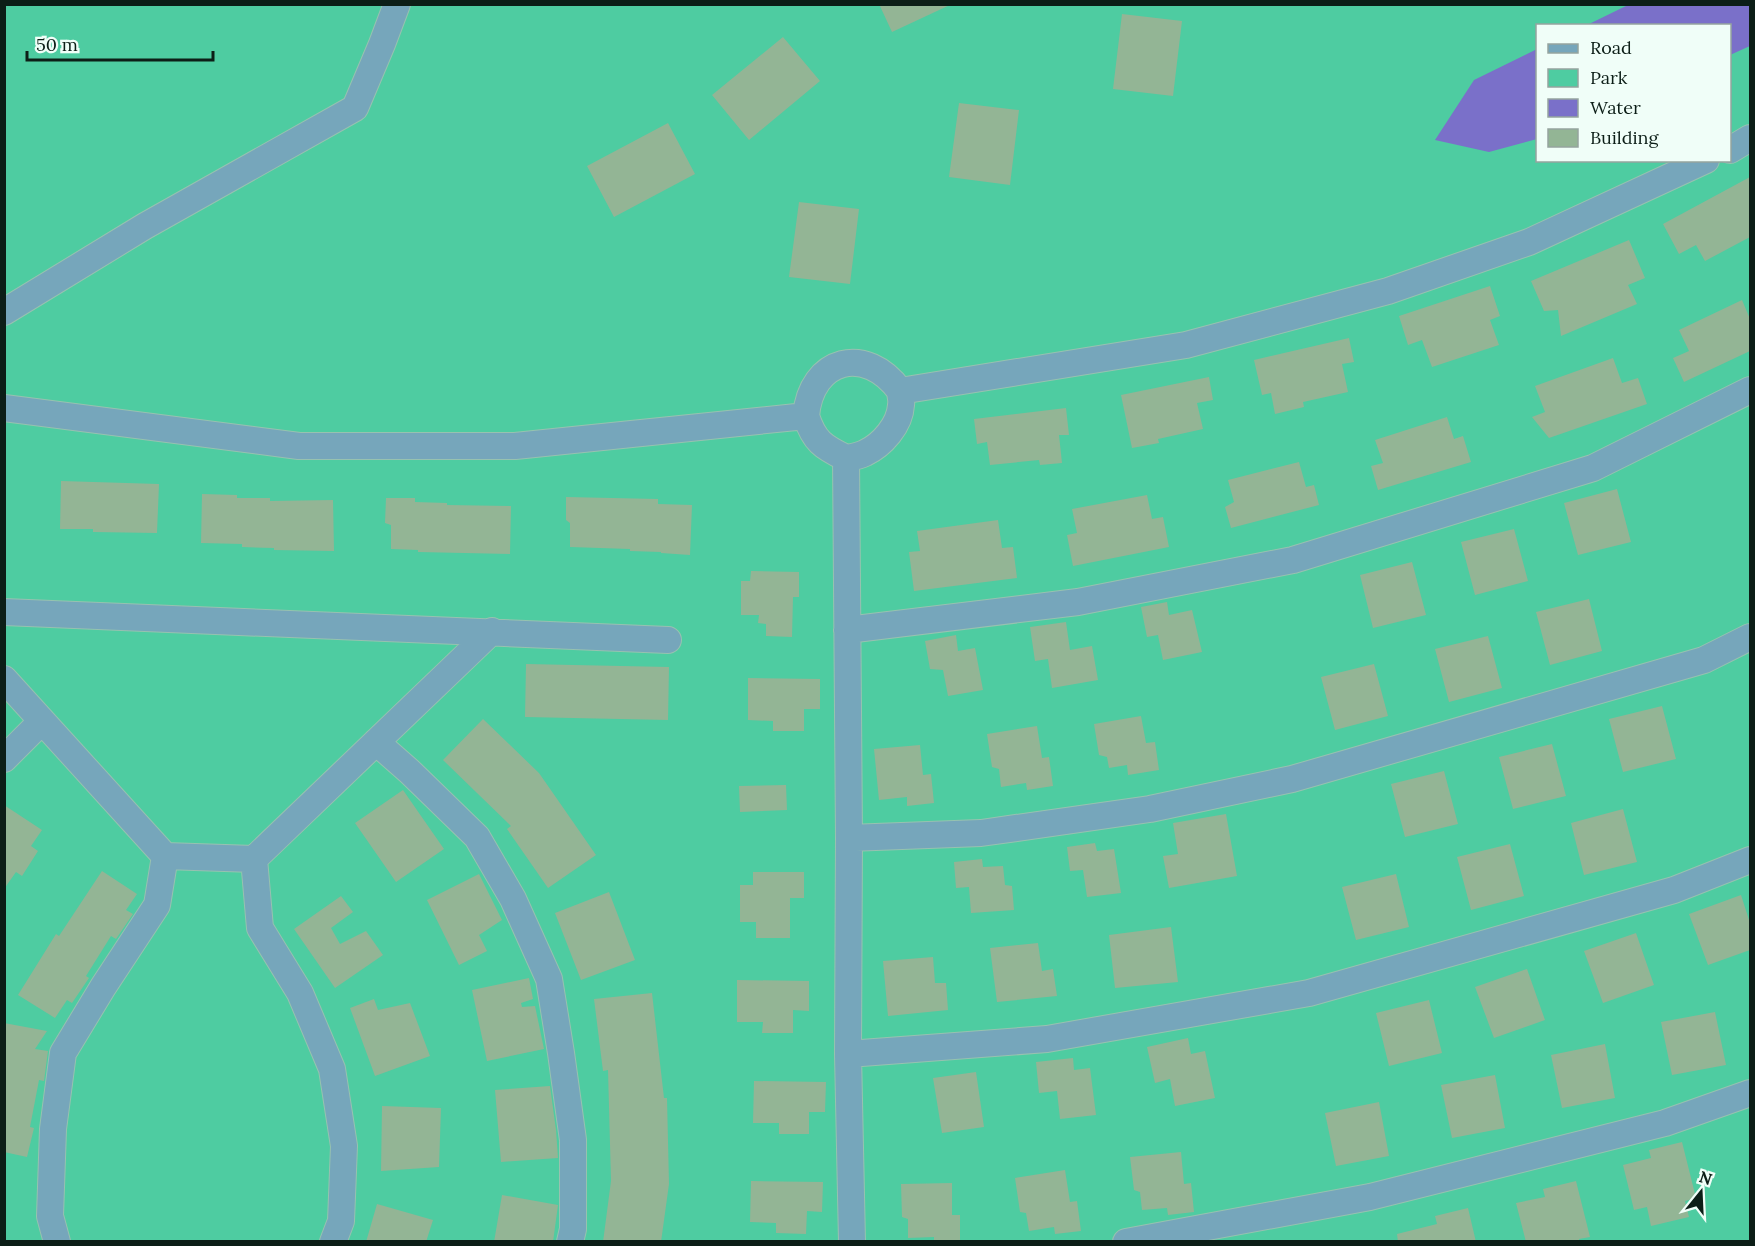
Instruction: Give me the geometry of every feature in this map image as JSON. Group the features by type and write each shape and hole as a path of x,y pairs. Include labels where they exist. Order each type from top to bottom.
{"street":[{"path":"4,312 145,226 355,108 397,4"},
{"path":"1731,149 1750,138"},
{"path":"900,390 1186,345 1388,291 1529,242 1702,162"},
{"path":"861,362 882,372 900,390 902,405 898,418 888,435 863,455 846,458 821,443 811,430 806,416 807,402 814,387 824,374 840,364 861,362"},
{"path":"847,630 1078,602 1293,560 1593,468 1750,390"},
{"path":"4,408 299,446 515,446 806,416"},
{"path":"846,458 848,1054 852,1242"},
{"path":"4,612 668,640"},
{"path":"4,680 165,856 254,859 492,631"},
{"path":"849,838 981,833 1150,809 1292,779 1704,660 1750,637"},
{"path":"4,759 42,721"},
{"path":"376,742 410,771 477,837 513,899 549,979 573,1140 573,1229 570,1242"},
{"path":"57,1242 50,1216 53,1129 63,1053 157,905 165,856"},
{"path":"254,859 260,928 300,993 332,1069 344,1146 340,1221 333,1242"},
{"path":"848,1054 1047,1039 1309,993 1674,891 1750,860"},
{"path":"1126,1242 1370,1197 1665,1123 1750,1093"}],"green space":[{"path":"5,5 1750,5 1750,1241 5,1242"}],"water":[{"path":"1628,5 1750,5 1750,46 1731,55 1731,24 1589,24"},
{"path":"1536,49 1536,139 1489,152 1435,140 1474,80"}],"building":[{"path":"879,4 952,4 892,32"},
{"path":"1122,14 1182,21 1173,96 1113,89"},
{"path":"783,37 820,81 749,140 712,95"},
{"path":"959,103 1019,110 1010,185 949,177"},
{"path":"668,123 695,174 614,217 587,166"},
{"path":"1750,177 1750,237 1705,261 1696,245 1679,254 1663,224"},
{"path":"799,202 859,209 850,284 789,277"},
{"path":"1629,240 1645,278 1628,285 1637,304 1561,336 1558,310 1544,311 1531,281"},
{"path":"1490,286 1500,316 1490,320 1499,345 1432,367 1422,340 1408,345 1399,316"},
{"path":"1742,300 1750,319 1750,351 1684,382 1673,358 1689,351 1679,330"},
{"path":"1349,338 1354,362 1342,364 1348,392 1303,402 1304,407 1275,414 1271,393 1262,395 1254,360"},
{"path":"1613,358 1622,383 1638,378 1647,404 1549,438 1532,417 1545,412 1535,386"},
{"path":"1209,377 1213,400 1197,403 1203,429 1158,439 1159,443 1132,448 1121,395"},
{"path":"1066,408 1069,435 1059,435 1062,463 1040,465 1039,460 990,465 987,442 977,444 974,419"},
{"path":"1447,417 1454,439 1463,436 1471,462 1378,490 1371,466 1383,463 1375,440"},
{"path":"1299,462 1306,487 1314,485 1319,505 1231,528 1225,507 1234,502 1228,480"},
{"path":"61,481 159,484 157,533 60,529"},
{"path":"1617,489 1631,542 1578,555 1564,503"},
{"path":"202,494 237,495 237,498 270,498 270,501 333,500 334,551 274,550 274,548 242,547 242,544 201,543"},
{"path":"1147,495 1152,519 1163,517 1169,547 1073,566 1067,535 1077,533 1072,509"},
{"path":"566,497 658,499 658,504 692,505 690,555 630,551 630,549 570,547 570,523 566,520"},
{"path":"386,498 415,498 415,502 447,503 447,505 511,506 510,554 418,552 418,550 391,549 391,525 385,523"},
{"path":"998,520 1002,548 1013,547 1017,578 914,591 909,552 920,551 917,531"},
{"path":"1514,529 1528,581 1475,595 1461,542"},
{"path":"1412,562 1426,615 1373,628 1360,575"},
{"path":"751,571 799,572 799,597 793,597 792,637 766,636 766,624 758,623 759,615 741,615 741,581 750,581"},
{"path":"1589,599 1602,651 1550,665 1536,612"},
{"path":"1167,602 1169,615 1192,610 1202,652 1163,660 1158,635 1147,637 1141,607"},
{"path":"1066,622 1070,650 1092,646 1098,680 1052,688 1048,659 1035,661 1030,627"},
{"path":"956,635 958,651 975,648 983,690 948,696 943,670 930,669 925,641"},
{"path":"1488,636 1502,688 1449,702 1435,649"},
{"path":"526,664 669,667 668,720 525,717"},
{"path":"1374,664 1388,716 1335,730 1321,677"},
{"path":"748,678 820,679 820,709 804,709 804,731 773,731 773,721 748,720"},
{"path":"1662,706 1676,759 1623,772 1609,719"},
{"path":"1141,716 1146,743 1155,742 1159,770 1128,775 1127,765 1109,768 1107,757 1099,755 1094,724"},
{"path":"483,719 539,773 596,855 548,888 507,829 511,826 443,760"},
{"path":"1037,726 1042,758 1049,757 1053,786 1027,790 1026,783 1001,787 999,769 992,767 987,734"},
{"path":"1552,744 1566,796 1513,809 1499,757"},
{"path":"920,745 923,775 931,774 934,803 907,806 907,797 879,800 874,749"},
{"path":"1444,771 1458,824 1405,837 1391,784"},
{"path":"786,785 787,810 740,812 739,786"},
{"path":"403,790 444,849 396,882 355,823"},
{"path":"4,805 42,830 31,846 38,851 22,876 16,872 4,889"},
{"path":"1623,809 1637,862 1584,875 1571,823"},
{"path":"1226,814 1237,876 1169,888 1163,856 1178,854 1173,823"},
{"path":"1095,843 1097,851 1114,849 1121,893 1087,897 1083,870 1070,871 1067,847"},
{"path":"1510,844 1524,896 1471,910 1457,857"},
{"path":"982,859 983,867 1003,866 1005,885 1012,886 1014,910 971,913 969,887 956,888 954,862"},
{"path":"102,871 137,894 126,910 133,914 116,939 111,936 86,976 89,978 72,1003 67,1000 55,1018 18,995 56,934 59,936"},
{"path":"753,872 804,872 804,898 790,898 790,938 756,938 756,922 740,922 740,885 753,885"},
{"path":"479,874 502,920 479,935 487,951 459,965 427,900"},
{"path":"1396,874 1409,927 1356,940 1342,887"},
{"path":"609,892 635,960 581,980 555,913"},
{"path":"1741,895 1750,923 1750,950 1708,965 1689,914"},
{"path":"341,896 353,912 331,928 340,944 366,931 383,955 335,988 294,929"},
{"path":"1171,927 1178,982 1115,988 1109,935"},
{"path":"1636,933 1654,985 1603,1003 1584,951"},
{"path":"1038,943 1042,971 1053,969 1057,996 997,1002 990,948"},
{"path":"933,957 935,983 946,983 948,1010 888,1016 883,961"},
{"path":"1527,969 1545,1020 1494,1038 1475,987"},
{"path":"529,978 533,999 521,1003 522,1007 535,1006 544,1049 487,1061 472,990"},
{"path":"737,980 809,981 809,1011 793,1010 793,1033 762,1033 763,1022 737,1022"},
{"path":"652,993 664,1098 667,1098 669,1184 661,1242 603,1242 611,1181 608,1070 603,1071 594,999"},
{"path":"374,999 378,1010 410,1003 430,1056 375,1076 350,1008"},
{"path":"1429,1000 1442,1053 1389,1066 1376,1013"},
{"path":"1715,1012 1726,1065 1672,1075 1661,1022"},
{"path":"4,1023 47,1031 35,1049 48,1051 44,1081 39,1080 30,1127 34,1128 27,1157 4,1152"},
{"path":"1188,1038 1191,1054 1205,1051 1215,1098 1175,1106 1170,1079 1155,1083 1147,1047"},
{"path":"1605,1044 1615,1098 1562,1108 1551,1055"},
{"path":"1073,1058 1074,1070 1090,1068 1096,1115 1060,1119 1057,1091 1039,1093 1036,1062"},
{"path":"976,1072 984,1127 942,1133 933,1078"},
{"path":"1495,1075 1505,1128 1452,1138 1441,1085"},
{"path":"754,1081 826,1082 825,1112 809,1112 809,1134 779,1134 779,1123 753,1123"},
{"path":"550,1086 558,1158 501,1162 495,1090"},
{"path":"1379,1102 1389,1156 1336,1166 1325,1113"},
{"path":"382,1106 441,1108 439,1167 381,1171"},
{"path":"1682,1142 1696,1198 1685,1201 1689,1217 1651,1226 1647,1207 1634,1210 1623,1165 1651,1158 1649,1150"},
{"path":"1181,1152 1184,1184 1191,1183 1194,1212 1168,1215 1167,1208 1142,1210 1140,1192 1134,1190 1130,1157"},
{"path":"1065,1170 1070,1202 1077,1201 1081,1231 1055,1234 1054,1227 1029,1231 1026,1213 1020,1212 1015,1178"},
{"path":"751,1181 823,1182 822,1212 807,1211 806,1234 776,1233 776,1223 750,1222"},
{"path":"1576,1181 1590,1237 1579,1239 1580,1242 1526,1242 1516,1203 1545,1197 1543,1189"},
{"path":"952,1183 952,1215 960,1215 960,1242 934,1242 934,1237 908,1238 908,1219 902,1217 901,1184"},
{"path":"502,1195 558,1205 553,1242 494,1242"},
{"path":"377,1204 433,1220 426,1242 366,1242"},
{"path":"1468,1208 1476,1242 1398,1242 1397,1234 1437,1224 1435,1216"}]}
